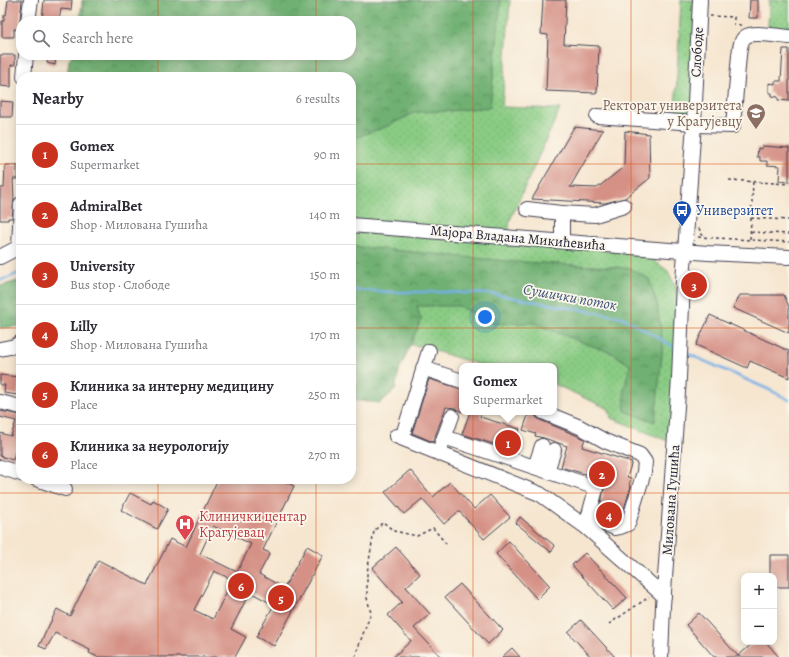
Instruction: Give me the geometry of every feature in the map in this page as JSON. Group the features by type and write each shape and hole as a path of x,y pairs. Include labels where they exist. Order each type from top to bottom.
{"street":[{"path":"29,16 31,0"},
{"name":"Слободе","path":"681,344 700,0"},
{"path":"597,116 733,126 740,44 744,38 750,34 789,37"},
{"path":"24,72 26,60"},
{"path":"527,209 595,215 624,206"},
{"path":"561,213 562,241"},
{"name":"Мајора Владана Микићевића","path":"356,225 685,251 785,257"},
{"path":"0,257 16,249"},
{"path":"785,257 789,268"},
{"name":"Милована Гушића","path":"661,657 659,591 681,344"},
{"path":"0,349 16,345"},
{"path":"428,351 399,437 540,494 587,522 659,591"},
{"path":"423,368 459,380"},
{"path":"0,402 16,406"},
{"path":"550,415 580,427 605,441 640,455 645,462 644,472 628,524 620,528 615,528 587,522"},
{"path":"439,452 452,416"},
{"path":"444,437 591,485 596,489 587,522"},
{"path":"541,469 548,448"},
{"path":"0,467 16,472"},
{"path":"50,484 64,489"}],"path":[{"path":"708,16 734,17 734,25 740,24 750,34"},
{"path":"729,180 789,184"},
{"path":"750,240 753,182"},
{"path":"751,218 789,220"},
{"path":"750,232 789,234"},
{"path":"686,236 789,242"},
{"path":"355,657 371,613 367,598 367,573 374,531 383,522 394,531 417,536 433,528 447,545"},
{"path":"609,624 659,591"}],"green space":[{"path":"82,0 510,0 502,107 560,109 510,220 507,243 644,253 668,271 678,292 675,444 611,418 609,409 557,385 557,363 474,363 422,347 356,332 356,72 351,72 351,60 356,60 356,16 80,16"},
{"path":"83,0 501,0 490,107 451,111 416,112 385,127 356,137 356,72 68,72 69,60 356,60 356,16 83,16"},
{"path":"681,0 700,0 694,120 675,113"},
{"path":"769,0 789,0 789,30 768,29"},
{"path":"356,246 506,261 630,268 649,279 657,304 663,345 655,422 625,411 624,390 630,365 612,353 533,323 493,324 459,306 417,306 421,320 399,371 395,390 380,403 356,401"},
{"path":"16,281 16,326 0,328 0,286"}],"building":[{"path":"8,0 22,0 20,16 16,16 16,29 14,29 14,37 2,37 2,21 4,21 4,15 6,15"},
{"path":"44,0 72,0 71,10 61,9 60,16 42,16"},
{"path":"543,0 566,0 564,44 599,46 597,93 546,91 548,35 541,34"},
{"path":"750,0 758,0 758,18 749,18"},
{"path":"783,49 789,49 789,101 778,100 778,97 772,96 772,93 769,93 769,83 775,84 775,81 781,81"},
{"path":"0,55 15,55 15,65 11,65 11,87 0,86"},
{"path":"47,60 56,60 55,65 47,63"},
{"path":"0,101 13,102 12,117 0,117"},
{"path":"574,127 603,130 570,187 597,188 624,166 625,131 649,134 650,178 625,198 605,203 532,199"},
{"path":"762,146 789,148 789,182 779,181 780,166 767,165 767,161 760,161 760,157 757,157 758,148 762,149"},
{"path":"5,165 16,165 16,179 13,179 14,200 12,218 8,218 8,220 0,220 0,188 4,188"},
{"path":"740,295 784,295 789,307 789,333 733,308"},
{"path":"710,315 789,351 789,378 750,361 747,368 696,345"},
{"path":"0,375 16,377 16,395 4,393 5,385 0,385"},
{"path":"429,379 459,388 459,410 455,408 446,407 433,442 412,433"},
{"path":"0,411 16,414 16,421 0,417"},
{"path":"469,415 481,415 480,417 520,429 513,450 462,434"},
{"path":"528,415 536,415 540,420 585,439 582,447 632,462 627,477 631,478 629,485 631,486 621,518 616,519 599,512 606,480 561,467 567,446 535,436 536,434 523,430"},
{"path":"16,421 16,449 13,460 0,456 0,433 11,436"},
{"path":"410,470 433,497 450,482 474,509 490,495 510,517 484,539 459,511 444,524 422,499 404,514 385,492"},
{"path":"216,484 290,484 294,486 263,550 270,553 259,574 284,588 307,546 323,555 274,646 256,637 274,605 250,592 231,629 246,637 235,657 98,657 89,653 90,650 55,633 46,649 39,646 57,609 70,616 98,560 147,585 170,539 186,547","holes":["213,526 251,544 237,572 200,554","214,571 233,580 213,619 194,610"]},
{"path":"130,493 151,504 153,500 168,509 157,529 121,510"},
{"path":"520,517 555,546 551,552 516,523"},
{"path":"509,541 550,586 537,599 496,554"},
{"path":"396,547 420,574 406,587 430,614 414,628 441,657 393,657 411,641 388,615 402,602 372,568"},
{"path":"585,553 627,598 613,610 572,565"},
{"path":"770,555 789,555 789,587 777,587 777,573 770,573"},
{"path":"460,584 503,630 488,644 445,597"},
{"path":"699,613 738,656 751,645 769,645 779,657 714,657 686,625"},
{"path":"581,620 615,657 591,657 578,643 568,632"},
{"path":"512,648 520,657 502,657"}],"waterway":[{"name":"Сушички поток","path":"0,280 16,274"},
{"name":"Сушички поток","path":"356,290 493,294 622,317 676,348"},
{"name":"Сушички поток","path":"684,352 789,400"}],"place":[{"name":"Ректорат универзитета у Крагујевцу","path":"756,130"},
{"name":"Универзитет","path":"682,227"},
{"name":"University","path":"694,285"},
{"name":"Gomex","path":"508,443"},
{"name":"AdmiralBet","path":"602,474"},
{"name":"Lilly","path":"609,515"},
{"name":"Клинички центар Крагујевац","path":"185,541"},
{"name":"Клиника за неурологију","path":"241,586"},
{"name":"Клиника за интерну медицину","path":"281,598"}]}
